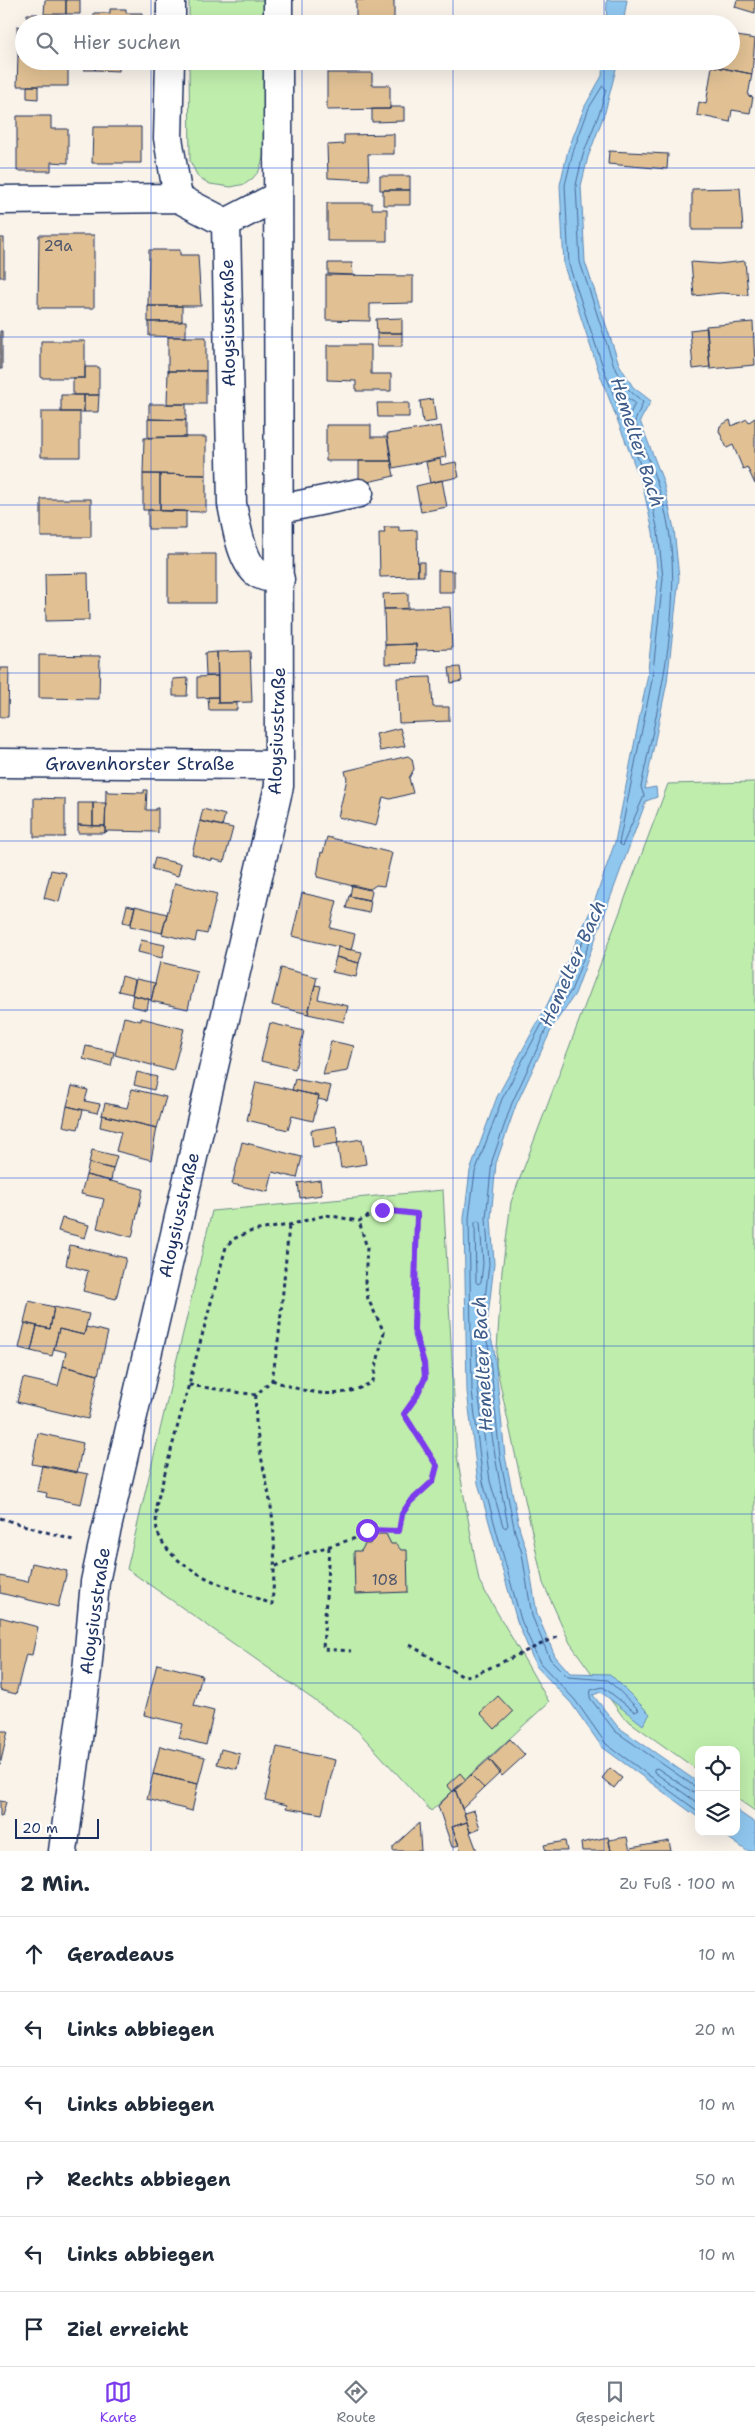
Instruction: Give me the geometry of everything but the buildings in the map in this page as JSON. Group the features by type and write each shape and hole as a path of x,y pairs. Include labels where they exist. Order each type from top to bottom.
{"street":[{"path":"171,0 171,15"},
{"path":"278,0 278,15"},
{"path":"170,70 168,138 178,198"},
{"name":"Aloysiusstraße","path":"63,1851 87,1671 95,1582 279,786 278,70"},
{"path":"0,200 178,198 226,223 278,196"},
{"name":"Aloysiusstraße","path":"226,223 232,504 239,543 255,572 262,576 280,580"},
{"path":"280,509 359,493"},
{"name":"Gravenhorster Straße","path":"0,763 279,765"}],"path":[{"path":"274,1567 310,1552 356,1538 367,1530 399,1531 402,1514 410,1502 433,1481 437,1466 404,1414 416,1397 425,1378 424,1363 414,1330 417,1214 382,1210 359,1221 326,1215 289,1225 252,1231 233,1239 226,1247 156,1506 157,1533 175,1558 206,1579 272,1604 274,1567 271,1503 258,1435 256,1395 272,1380 279,1335 289,1225"},
{"path":"272,1380 318,1394 361,1390 373,1381 384,1332 368,1300 365,1282 367,1248 359,1221"},
{"path":"188,1385 256,1395"},
{"path":"0,1518 102,1549"},
{"path":"329,1547 323,1649 351,1651"},
{"path":"410,1645 462,1676 474,1675 559,1636"}],"green space":[{"path":"189,0 265,0 266,15 189,15"},
{"path":"189,70 266,70 266,132 263,158 259,171 245,184 231,187 210,184 198,177 190,161"},
{"path":"755,782 755,1811 740,1801 740,1746 695,1746 695,1768 623,1717 570,1643 543,1583 496,1365 502,1271 511,1202 668,784"},
{"path":"443,1190 457,1456 479,1581 549,1702 431,1811 357,1730 127,1569 212,1211"}],"water":[{"path":"607,0 627,0 624,15 606,15"},
{"name":"Hemelter Bach","path":"602,70 616,70 605,112 588,157 581,186 585,262 619,364 633,387 651,401 640,421 663,481 674,529 679,578 667,682 645,789 656,787 657,797 646,801 575,994 553,1026 516,1105 496,1163 491,1218 494,1264 487,1325 494,1349 505,1456 520,1531 527,1552 537,1614 555,1656 570,1673 610,1674 650,1714 643,1725 601,1692 593,1695 618,1727 695,1780 695,1815 602,1747 571,1703 536,1666 517,1621 478,1483 467,1391 464,1218 470,1171 497,1097 548,1003 594,903 615,842 647,679 658,578 653,532 643,487 599,372 564,266 560,185 568,150 585,106 602,76"},
{"path":"740,1813 755,1823 755,1851 747,1851 726,1836 740,1836"}],"route":[{"path":"367,1530 399,1531 402,1514 410,1502 433,1481 437,1466 404,1414 416,1397 425,1378 424,1363 417,1346 414,1330 417,1214 382,1210"}]}
